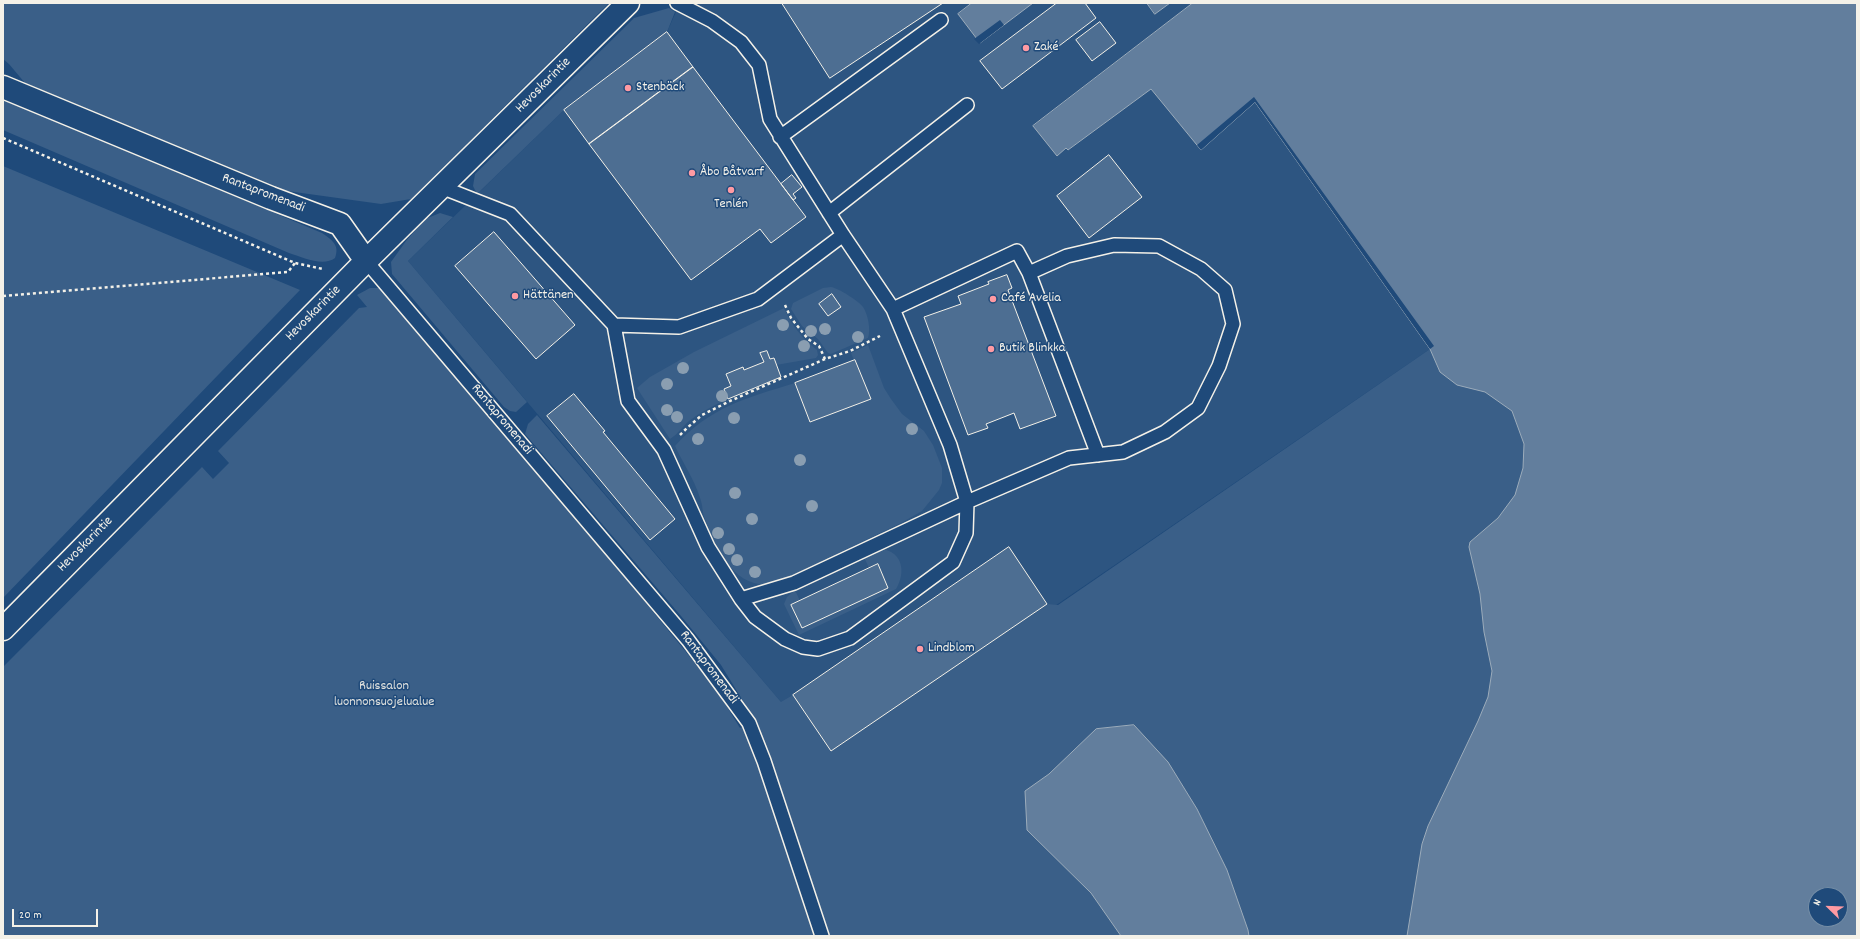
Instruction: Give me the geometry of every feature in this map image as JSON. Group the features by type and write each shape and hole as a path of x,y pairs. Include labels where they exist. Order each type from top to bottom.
{"street":[{"name":"Hevoskarintie","path":"3,628 440,187 628,3"},
{"name":"Rantapromenadi","path":"3,87 263,195 340,224 366,261"}],"lane":[{"path":"440,187 510,214 614,325 628,401 664,450 708,548 741,599 755,617 785,639 803,647 818,649 850,638 953,562 966,533 966,502 950,445 892,309 780,137 770,119 759,65 741,42 712,21 676,3"},
{"path":"780,137 941,20"},
{"path":"829,213 967,105"},
{"path":"614,325 679,327 758,299 776,287 843,235"},
{"path":"741,599 794,583 966,502 1069,458 1123,452 1165,432 1198,408 1219,366 1233,324 1225,290 1202,269 1159,246 1114,245 1067,256 1028,272"},
{"path":"892,309 1017,251 1028,272 1098,455"},
{"name":"Rantapromenadi","path":"366,261 688,640 748,723 764,761 822,936"}],"path":[{"path":"3,138 295,262 325,269"},
{"path":"3,296 288,272 295,262"},
{"path":"776,287 792,318 808,339 820,346 825,359"},
{"path":"680,436 702,415 825,359 850,351 869,342"}],"shaded area":[{"path":"680,3 972,3 958,14 1033,3 1147,3 1155,14 1170,3 1193,3 1033,126 1069,150 1151,89 1201,150 1255,102 1430,349 830,760 408,261 564,110 667,32"},
{"path":"972,3 1033,3 980,43 958,14"},
{"path":"1147,3 1170,3 1155,14"},
{"path":"1193,3 1857,3 1857,936 1407,936 1422,844 1428,826 1488,697 1492,671 1484,632 1480,594 1469,547 1470,542 1498,518 1515,495 1523,468 1524,444 1512,411 1485,392 1457,385 1440,372 1430,349 1255,102 1201,150 1151,89 1068,150 1066,148 1057,156 1033,126"},
{"path":"1134,725 1168,762 1197,809 1227,870 1249,936 1121,936 1091,893 1027,830 1025,791 1049,774 1096,729"}],"green space":[{"path":"3,3 609,3 411,199 381,204 280,190 25,83 3,59"},
{"path":"669,8 675,12 667,32 564,110 477,194 473,186 475,174 634,18"},
{"path":"3,99 322,233 336,246 335,258 325,262 306,259 289,253 3,130"},
{"path":"3,166 300,290 3,598"},
{"path":"440,213 453,217 408,261 527,402 516,412 510,411 504,407 392,274 391,262 406,241 425,219"},
{"path":"831,287 848,295 863,307 868,318 869,331 868,338 831,354 828,353 818,339 802,326 791,309 793,303 823,288"},
{"name":"Ruissalon luonnonsuojelualue","path":"1516,287 1632,507 1514,936 3,936 3,667 202,467 213,479 229,463 218,451 359,308 367,307 357,295 370,288 380,288 609,558 718,692 740,728 754,719 721,665 681,616 525,434 528,424 537,415 781,702 793,695 831,751 1047,604 1058,605 1430,349"},
{"path":"784,308 798,331 817,350 818,355 816,358 776,365 774,358 770,359 767,351 761,353 764,362 744,370 743,367 727,374 731,386 725,389 728,399 689,421 670,439 637,388 650,377 694,352"},
{"path":"868,345 884,388 891,399 902,414 924,431 933,445 942,468 942,483 939,490 922,511 901,523 774,584 760,584 748,581 729,565 715,543 704,517 698,492 675,446 688,433 715,413 745,399 795,383 811,422 870,399 851,353"},
{"path":"882,549 894,554 901,564 901,576 896,589 799,635 784,604 787,597 795,590 800,601 791,605 802,628 888,588 878,564 869,568 864,557"}],"pier":[{"path":"1000,20 1004,25 979,44 974,39"},
{"path":"1254,97 1434,346 1430,349 1255,102 1201,150 1197,145"}],"building":[{"path":"782,3 943,3 830,78"},
{"name":"Zaké","path":"1057,3 1085,3 1096,18 1002,89 980,61"},
{"name":"Zaké","path":"1100,22 1116,43 1092,61 1076,40"},
{"name":"Stenbäck","path":"667,32 693,67 589,144 564,110"},
{"name":"Åbo Båtvarf","path":"693,67 806,217 771,243 760,229 691,280 589,144"},
{"path":"1109,155 1142,197 1089,238 1057,196"},
{"path":"792,175 802,187 793,194 796,198 793,200 781,184"},
{"name":"Hättänen","path":"494,232 575,325 536,359 455,266"},
{"path":"1007,275 1012,288 1008,290 1056,416 1020,429 1014,413 986,424 988,428 968,435 924,317 961,304 958,296"},
{"path":"832,294 841,307 828,316 819,304"},
{"path":"767,351 770,359 774,358 781,377 728,399 724,389 731,386 726,374 743,367 744,370 764,362 760,353"},
{"path":"855,360 871,399 810,422 795,383"},
{"path":"574,394 605,431 603,432 675,519 650,540 547,416"},
{"name":"Lindblom","path":"1009,547 1047,604 831,751 793,695"},
{"path":"878,564 888,588 802,628 791,605"}],"place":[{"name":"Zaké","path":"1026,48"},
{"name":"Stenbäck","path":"628,88"},
{"name":"Åbo Båtvarf","path":"692,173"},
{"name":"Tenlén","path":"731,190"},
{"name":"Hättänen","path":"515,296"},
{"name":"Café Avelia","path":"993,299"},
{"name":"Butik Blinkka","path":"991,349"},
{"name":"Lindblom","path":"920,649"}]}
